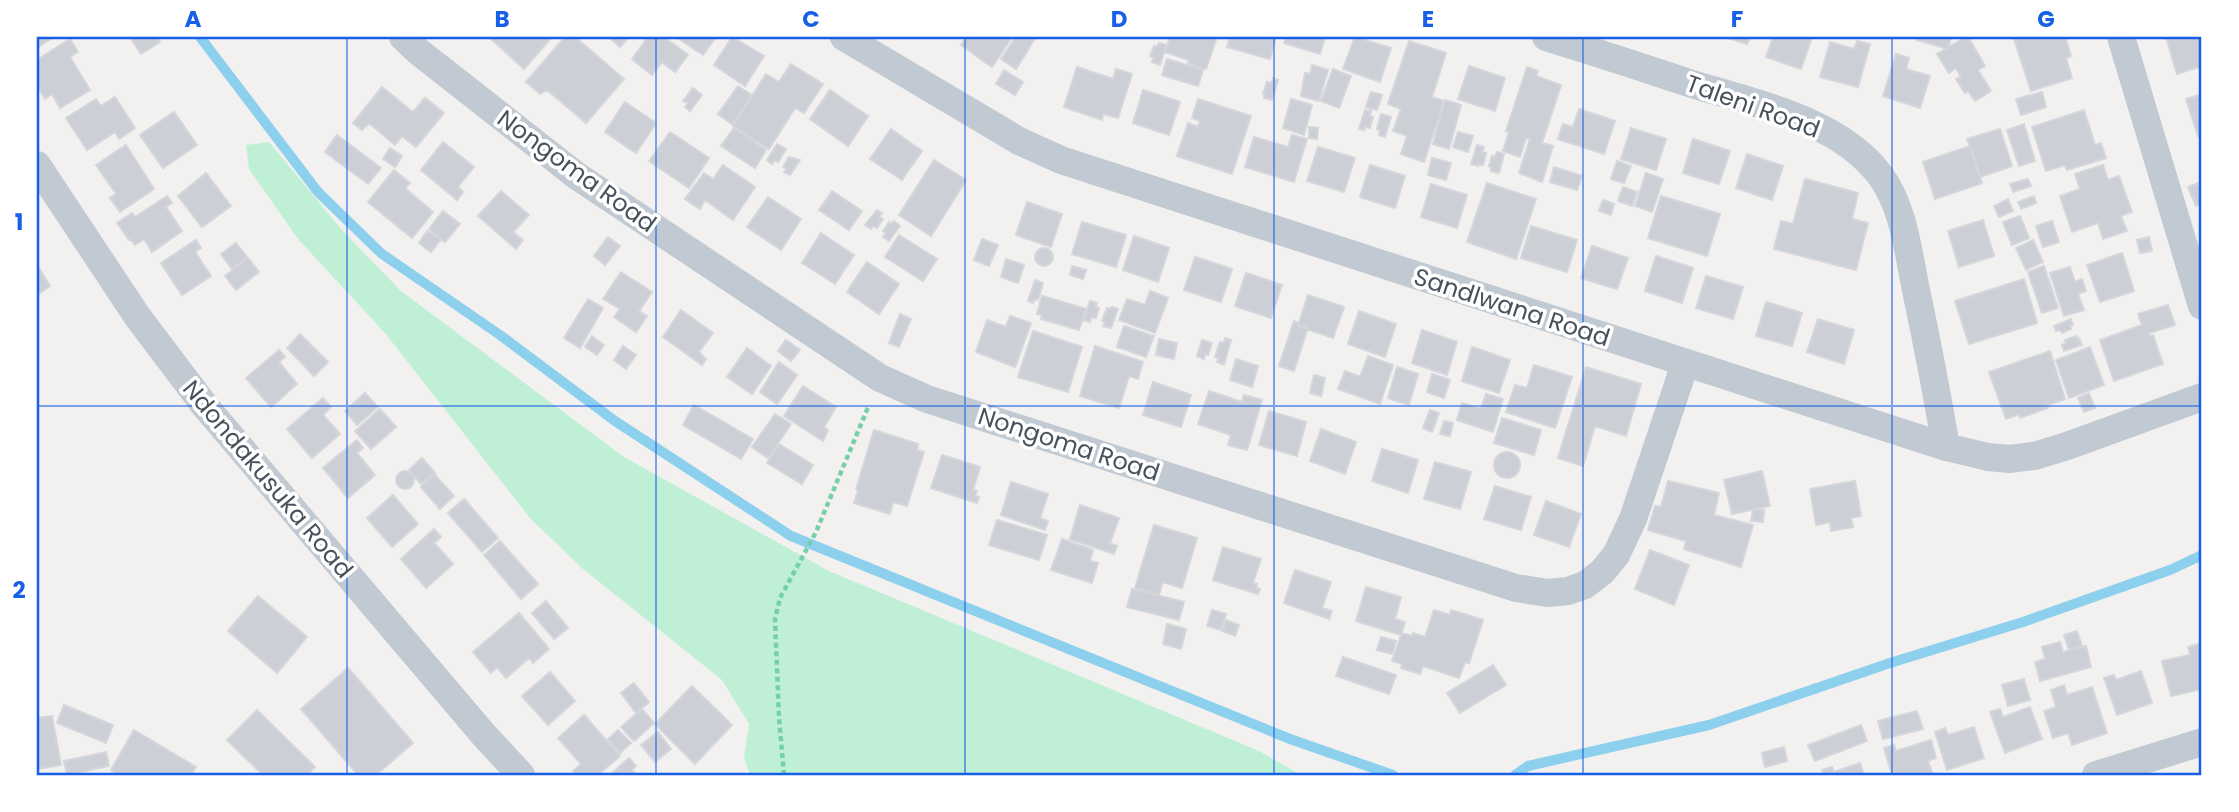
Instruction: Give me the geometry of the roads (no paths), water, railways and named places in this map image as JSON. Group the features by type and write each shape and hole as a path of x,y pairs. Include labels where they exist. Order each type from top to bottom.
{"street":[{"name":"Nongoma Road","path":"403,37 577,176 880,378 953,407 1516,588 1547,593 1568,591 1585,585 1602,572 1616,555 1633,519 1685,363"},
{"name":"Sandlwana Road","path":"844,37 1019,141 1061,160 1946,447 1988,457 2009,459 2034,456 2202,397"},
{"name":"Taleni Road","path":"1546,37 1803,119 1848,145 1867,161 1880,175 1891,195 1905,234 1946,447"},
{"path":"2121,37 2202,306"},
{"name":"Ndondakusuka Road","path":"37,165 136,316 205,406 483,734 521,775"},
{"path":"2096,775 2202,742"}],"waterway":[{"path":"200,37 318,192 382,254 500,335 615,421 791,536 1290,739 1393,775"},
{"path":"1515,775 1528,766 1709,725 1890,663 2023,622 2170,570 2202,555"}]}
